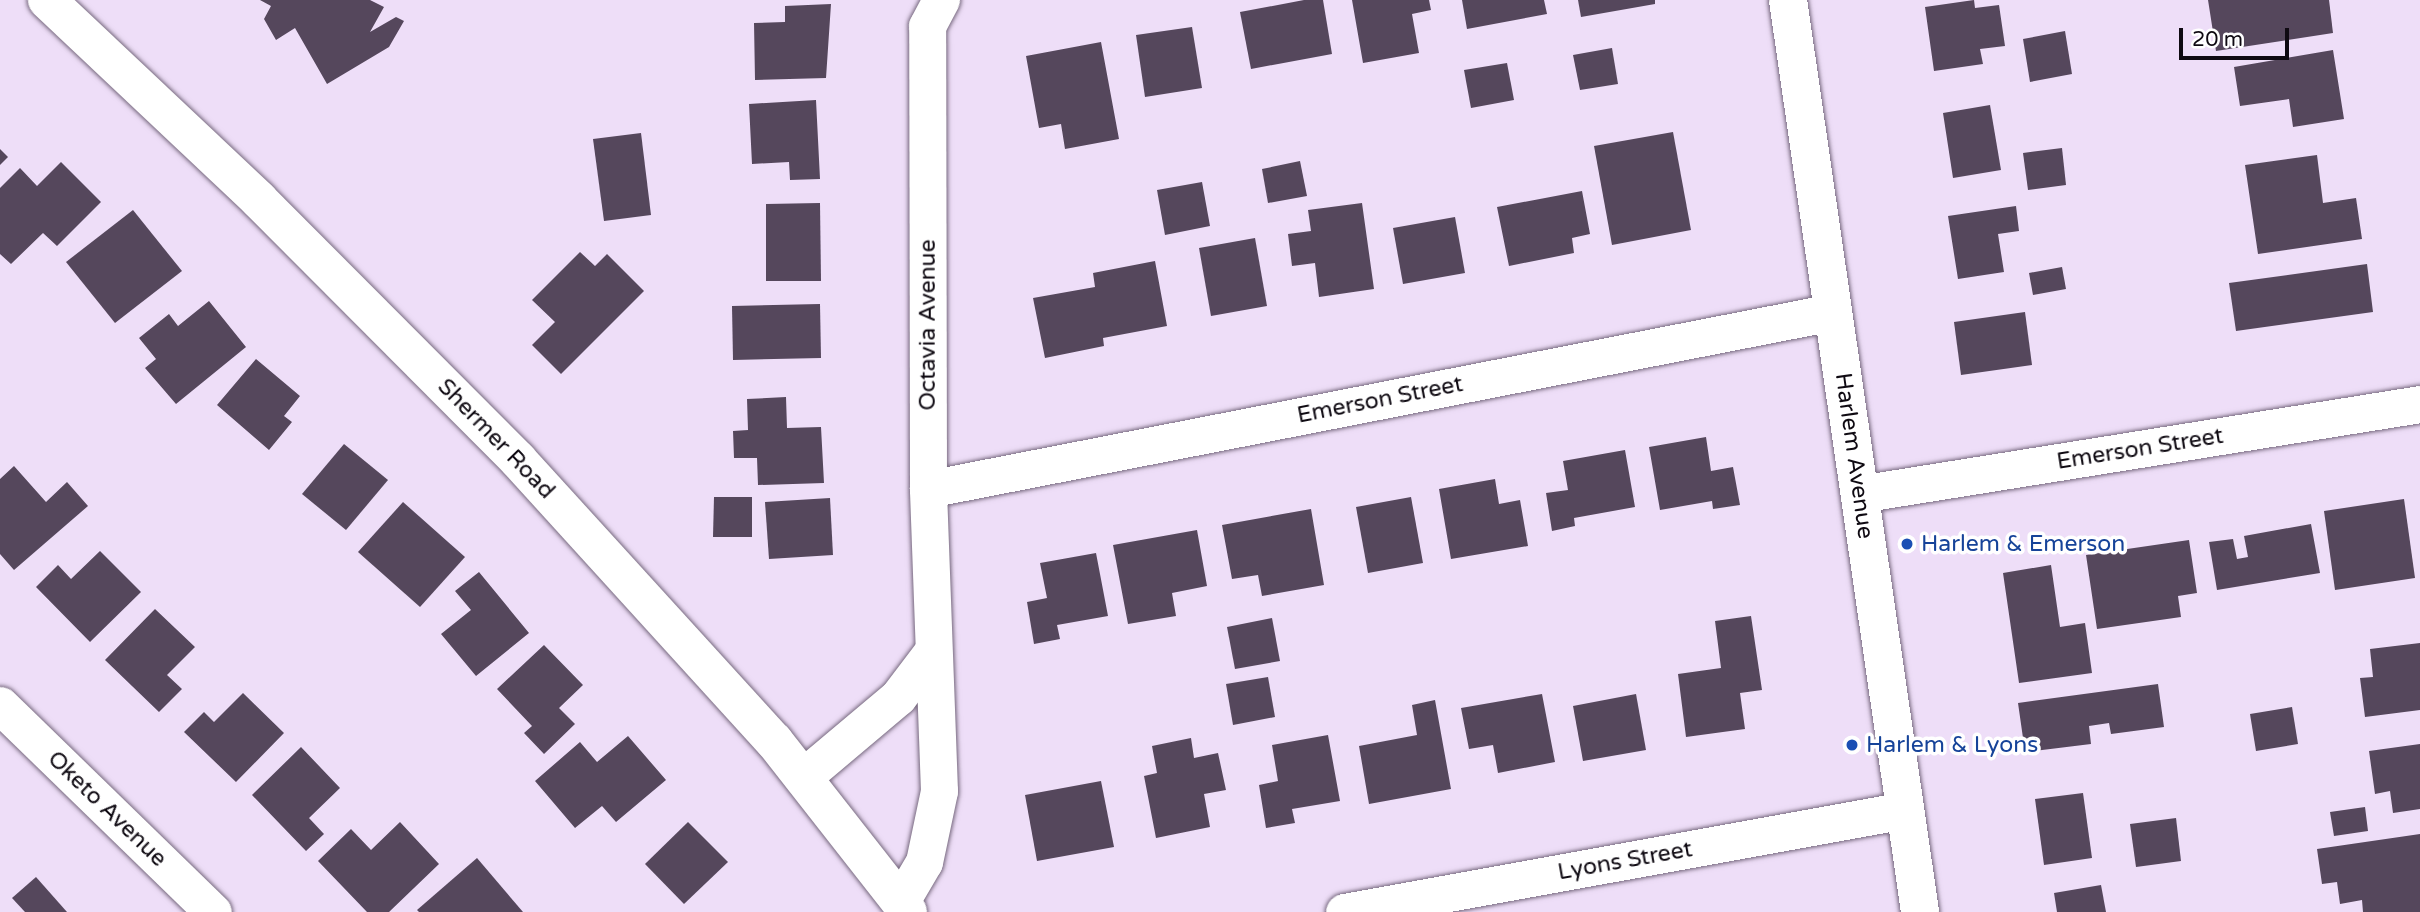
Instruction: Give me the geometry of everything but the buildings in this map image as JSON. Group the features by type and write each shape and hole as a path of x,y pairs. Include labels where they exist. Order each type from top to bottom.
{"main road":[{"name":"Shermer Road","path":"47,0 260,200 519,460 803,777 904,906"},
{"name":"Harlem Avenue","path":"1788,0 1920,912"}],"street":[{"name":"Octavia Avenue","path":"904,906 924,862 939,791 928,489 928,26 941,0"},
{"name":"Emerson Street","path":"928,489 1833,312"},
{"name":"Emerson Street","path":"1859,494 2420,404"},
{"path":"803,777 898,697 932,652"},
{"name":"Oketo Avenue","path":"0,705 213,912"},
{"name":"Lyons Street","path":"1345,912 1905,810"}],"place":[{"name":"Harlem & Emerson","path":"1907,544"},
{"name":"Harlem & Lyons","path":"1852,745"}]}
